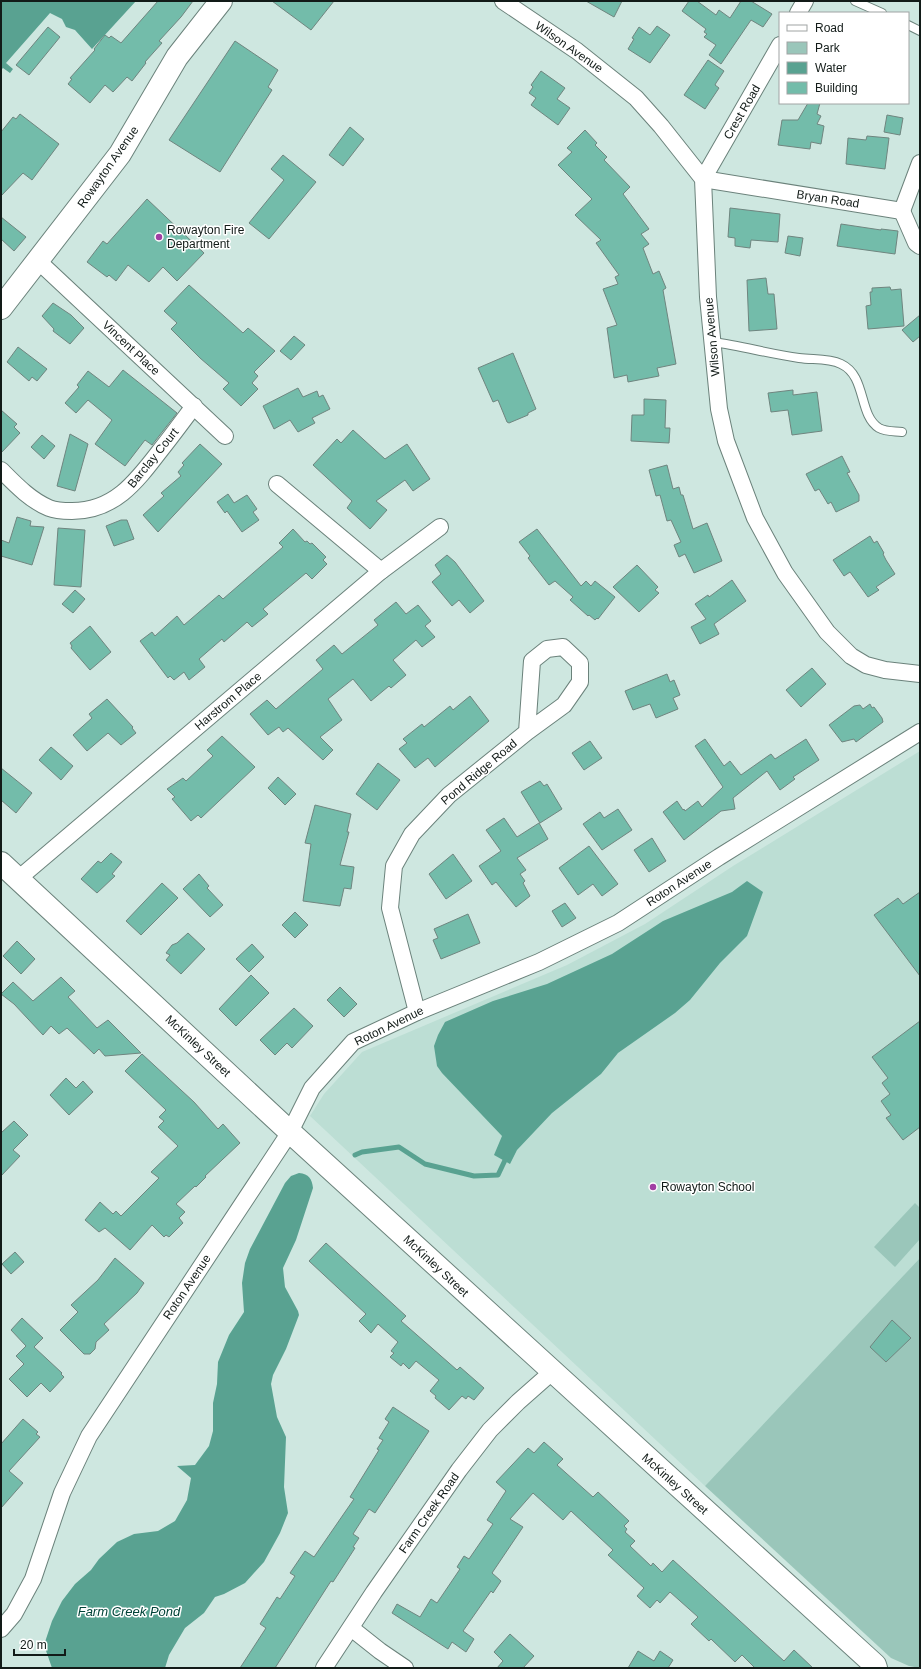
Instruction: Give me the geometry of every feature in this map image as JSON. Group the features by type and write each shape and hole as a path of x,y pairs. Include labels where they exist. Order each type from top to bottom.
{"main road":[{"name":"Rowayton Avenue","path":"1,308 120,154 178,57 221,1"},
{"name":"McKinley Street","path":"1,863 290,1132 552,1372 880,1667"}],"street":[{"name":"Wilson Avenue","path":"502,1 577,51 630,93 662,126 703,178 708,297 719,409 726,441 755,518 785,573 827,632 850,656 866,665 885,670 920,674"},
{"path":"799,12 805,1"},
{"name":"Crest Road","path":"703,178 779,46"},
{"path":"920,163 902,210 916,243 920,246"},
{"name":"Bryan Road","path":"703,178 902,210"},
{"name":"Vincent Place","path":"37,260 225,436"},
{"name":"Barclay Court","path":"1,470 25,493 49,508 61,511 80,511 98,507 113,501 139,478 194,406"},
{"path":"277,484 381,571"},
{"name":"Harstrom Place","path":"18,879 381,571 440,527"},
{"name":"Pond Ridge Road","path":"417,1012 390,908 394,866 412,834 449,795 527,732 564,705 580,682 580,663 563,647 547,649 532,661 527,732"},
{"name":"Roton Avenue","path":"1,1629 14,1614 33,1579 62,1493 89,1436 290,1132 312,1088 353,1042 417,1012 539,962 618,923 732,849 920,732"},
{"name":"Farm Creek Road","path":"324,1668 463,1464 490,1430 518,1402 552,1372"},
{"path":"351,1628 380,1652 405,1668"}],"lane":[{"path":"855,1 880,12"},
{"path":"909,26 920,31"},
{"path":"713,342 801,358 821,359 841,364 849,369 857,379 873,422 879,428 886,431 902,432"}],"shaded area":[{"name":"Rowayton School","path":"920,751 920,1258 705,1486 310,1116 324,1094 362,1052 567,965 645,924 733,866"}],"green space":[{"path":"915,1203 920,1208 920,1239 895,1267 874,1247"},
{"path":"920,1258 920,1668 909,1666 891,1658 705,1486"}],"water":[{"path":"1,1 136,1 92,49 75,30 66,27 62,19 50,13 6,63 13,69 10,73 3,68 1,70"},
{"path":"747,881 763,892 747,936 720,963 690,1000 675,1013 618,1053 601,1074 552,1113 517,1150 510,1164 494,1155 502,1136 437,1066 434,1046 445,1022 493,1001 547,984 612,954 663,921 732,892"},
{"name":"Farm Creek Pond","path":"299,1173 305,1174 309,1178 312,1182 313,1188 296,1240 283,1268 285,1287 299,1315 286,1349 273,1375 271,1384 277,1417 286,1437 284,1487 288,1513 280,1533 264,1562 245,1583 215,1597 204,1613 185,1628 169,1655 165,1668 52,1668 44,1645 52,1621 62,1601 75,1584 91,1570 99,1559 117,1542 134,1534 158,1531 175,1521 187,1500 191,1478 177,1466 195,1465 209,1446 213,1431 213,1403 217,1384 218,1362 229,1335 244,1312 242,1283 245,1263 250,1249 285,1183 291,1176"}],"building":[{"path":"158,1 193,1 181,17 159,41 162,43 145,62 146,63 132,81 127,77 113,92 105,85 90,103 68,84 72,79 70,78 95,50 94,49 105,35 109,38 111,36 121,43"},
{"path":"272,1 334,1 311,30"},
{"path":"586,1 622,1 614,17"},
{"path":"689,1 697,1 716,15 719,10 730,18 741,1 751,1 772,14 763,27 751,20 721,64 709,55 716,45 704,37 707,34 704,32 706,29 682,11"},
{"path":"657,26 670,35 650,63 628,49 634,39 632,38 639,27 650,35"},
{"path":"48,27 60,37 29,75 16,65"},
{"path":"235,41 278,70 268,87 272,90 220,172 169,140"},
{"path":"708,60 724,71 715,85 719,88 705,109 684,95"},
{"path":"541,71 565,88 557,99 570,108 558,125 531,105 536,98 529,93 533,87 531,85"},
{"path":"807,104 820,104 817,114 821,116 817,124 824,126 821,144 811,142 810,149 778,145 782,120 798,120"},
{"path":"20,114 59,144 32,180 23,173 1,196 1,132 13,117 16,119"},
{"path":"887,115 903,118 900,135 884,132"},
{"path":"350,127 364,139 343,166 329,155"},
{"path":"585,130 597,143 595,145 607,157 604,160 630,187 623,194 649,229 641,234 649,244 643,248 653,274 659,271 666,288 663,290 676,364 657,368 659,376 628,382 627,375 614,378 607,328 617,325 603,289 618,284 615,277 619,275 596,243 601,240 575,215 592,199 558,165 572,152 567,148"},
{"path":"867,136 889,138 885,169 846,164 848,138 866,140"},
{"path":"283,155 316,182 269,239 249,223 284,180 271,169"},
{"path":"147,199 204,253 177,281 163,267 149,282 128,265 116,281 109,275 107,277 87,262 103,241 107,244"},
{"path":"730,208 780,214 778,242 751,240 750,248 735,246 735,238 728,237"},
{"path":"1,217 26,237 14,251 1,239"},
{"path":"841,224 898,231 895,254 837,246"},
{"path":"788,236 803,238 800,256 785,253"},
{"path":"766,278 768,294 774,294 777,329 749,331 747,280"},
{"path":"189,285 243,333 248,328 275,351 254,372 258,376 252,383 258,389 241,406 223,389 229,383 200,358 171,329 177,323 164,311"},
{"path":"890,287 891,290 901,289 904,326 868,329 866,306 871,305 870,292 872,292 872,288"},
{"path":"53,303 71,315 84,328 70,344 53,331 54,329 42,316"},
{"path":"920,315 920,336 913,342 902,330"},
{"path":"294,336 305,345 291,360 280,351"},
{"path":"18,347 47,369 37,381 32,377 29,381 7,362"},
{"path":"513,353 536,409 528,413 528,415 509,423 507,422 498,400 493,402 478,368"},
{"path":"123,370 177,413 152,445 145,440 125,466 95,444 112,420 88,400 76,413 65,403 79,387 77,385 88,371 109,387"},
{"path":"298,388 303,397 317,391 319,397 323,395 330,409 312,418 315,423 298,432 290,420 274,429 263,406"},
{"path":"793,390 793,395 817,392 822,431 792,435 788,410 771,412 768,393"},
{"path":"644,399 666,400 665,428 670,428 669,443 631,441 632,415 644,415"},
{"path":"1,410 17,424 14,427 20,433 1,453"},
{"path":"353,430 385,459 407,444 430,479 413,491 405,480 376,501 387,510 370,529 347,508 352,501 313,465 337,439 341,443"},
{"path":"70,434 88,444 75,491 57,486"},
{"path":"42,435 55,446 44,459 31,447"},
{"path":"200,444 222,464 158,532 143,515 164,496 161,493 181,476 178,472 184,465 182,463"},
{"path":"842,456 850,472 847,473 859,495 859,501 836,512 831,502 828,504 819,489 815,491 806,474"},
{"path":"667,465 673,489 679,487 681,495 683,495 693,529 707,523 722,561 694,573 685,554 679,557 674,545 681,542 671,520 667,521 660,495 656,496 649,470"},
{"path":"228,494 234,503 247,495 257,509 253,512 259,520 242,532 227,511 225,513 217,502"},
{"path":"17,517 31,521 30,526 44,527 32,565 1,556 1,540 9,543"},
{"path":"121,520 127,520 134,539 114,546 106,526"},
{"path":"58,528 85,530 81,587 54,585"},
{"path":"293,529 305,542 307,541 310,544 312,543 326,557 323,560 327,564 312,579 306,573 263,609 268,614 252,627 247,622 224,642 222,639 199,659 205,667 189,680 184,672 174,680 170,676 168,678 140,641 152,632 155,636 177,616 184,625 219,595 223,599 283,547 279,543"},
{"path":"537,529 581,586 586,581 591,586 595,581 615,597 598,619 597,618 595,620 589,615 588,616 570,600 573,597 555,581 549,585 528,558 530,556 519,542"},
{"path":"870,536 874,543 877,541 895,574 876,587 879,590 868,597 850,572 844,576 833,560"},
{"path":"447,555 455,562 484,601 470,613 459,600 452,606 432,582 441,574 435,565"},
{"path":"637,565 658,587 655,590 659,593 639,612 613,587"},
{"path":"732,580 746,601 714,624 719,634 700,644 691,627 706,619 695,604 708,595 709,597"},
{"path":"75,590 85,599 73,613 62,604"},
{"path":"396,602 406,614 418,605 431,621 425,626 435,637 422,647 416,640 393,660 406,675 391,688 389,686 371,701 353,679 328,699 342,720 320,737 333,750 323,760 288,728 283,732 279,727 268,735 250,714 267,700 276,709 323,669 316,660 334,645 342,654 378,625 374,620"},
{"path":"90,626 111,652 90,670 71,648 72,646 70,643"},
{"path":"812,668 826,684 801,707 786,690"},
{"path":"667,674 670,682 674,680 680,695 673,698 678,709 656,718 650,704 633,710 625,691"},
{"path":"470,696 489,721 435,767 428,758 415,768 399,749 407,743 403,739 422,724 424,727 450,706 453,710"},
{"path":"107,699 133,727 132,728 136,733 121,745 108,733 87,751 73,735 92,718 89,714"},
{"path":"870,704 882,718 883,722 856,742 854,739 842,742 829,725 854,706 860,705 863,709"},
{"path":"222,736 255,767 201,818 198,815 191,821 172,799 175,797 167,789 183,778 186,781 213,756 207,750"},
{"path":"705,739 724,766 730,761 741,775 771,754 775,759 806,739 819,760 793,777 795,779 780,790 767,771 733,798 735,809 721,811 684,840 663,812 677,801 685,811 698,801 702,807 723,787 695,746"},
{"path":"590,741 602,758 584,770 572,753"},
{"path":"51,747 73,766 61,780 39,760"},
{"path":"378,763 400,780 377,810 356,794"},
{"path":"1,768 32,793 16,813 1,800"},
{"path":"278,777 296,794 285,805 268,788"},
{"path":"540,781 544,786 547,784 562,809 540,823 521,792"},
{"path":"315,805 351,814 347,832 349,832 340,865 354,867 351,889 344,888 340,906 303,901 311,844 305,843"},
{"path":"618,809 632,830 602,850 583,824 600,812 604,818"},
{"path":"504,818 517,837 539,823 548,839 517,858 526,870 520,874 525,881 523,883 530,896 516,907 496,882 492,885 479,866 501,851 486,830"},
{"path":"652,838 666,861 649,872 634,850"},
{"path":"589,846 618,884 602,896 593,884 578,895 559,868"},
{"path":"111,853 122,862 112,874 115,876 97,893 81,879 98,861 101,863"},
{"path":"453,854 472,881 446,899 429,874"},
{"path":"199,874 209,886 207,888 223,905 210,917 183,889"},
{"path":"162,883 178,898 141,935 126,921"},
{"path":"920,892 920,976 874,915 898,898 903,904"},
{"path":"565,903 576,918 562,927 552,911"},
{"path":"295,912 308,925 295,938 282,925"},
{"path":"468,914 480,943 441,959 433,940 438,938 434,929"},
{"path":"188,933 205,949 181,974 166,960 170,955 166,953 172,945 177,943"},
{"path":"17,941 35,959 21,974 3,956"},
{"path":"252,944 264,957 249,972 236,959"},
{"path":"251,975 269,993 236,1026 219,1009"},
{"path":"61,977 75,991 68,997 97,1028 108,1020 141,1053 105,1056 99,1049 94,1054 67,1028 59,1034 51,1026 43,1035 14,1004 1,994 13,982 33,1001"},
{"path":"340,987 357,1004 344,1017 327,1000"},
{"path":"294,1008 313,1026 292,1048 287,1043 275,1055 260,1040"},
{"path":"920,1021 920,1127 903,1140 886,1118 891,1115 881,1101 890,1094 882,1083 888,1078 872,1057"},
{"path":"142,1054 194,1102 218,1129 223,1124 240,1143 205,1176 206,1177 196,1187 195,1186 176,1204 185,1212 179,1218 183,1223 169,1237 166,1235 164,1237 152,1225 130,1250 105,1228 99,1232 85,1220 100,1202 113,1214 116,1211 121,1216 159,1178 151,1172 178,1146 158,1127 164,1121 159,1117 166,1110 125,1071"},
{"path":"66,1078 76,1088 83,1081 93,1092 69,1115 50,1095"},
{"path":"14,1121 28,1135 13,1150 20,1156 1,1176 1,1133"},
{"path":"326,1243 406,1316 401,1321 457,1370 460,1367 484,1388 474,1400 468,1396 466,1399 462,1396 449,1410 435,1398 436,1396 430,1391 439,1380 416,1361 409,1369 403,1363 401,1366 390,1357 394,1353 391,1351 398,1342 378,1324 371,1333 359,1321 366,1314 309,1261"},
{"path":"15,1252 24,1262 11,1274 2,1264"},
{"path":"115,1258 144,1283 137,1293 104,1324 109,1330 96,1342 95,1349 90,1354 84,1354 60,1330 78,1312 71,1305 98,1280"},
{"path":"22,1318 43,1338 34,1347 62,1373 61,1374 64,1377 50,1392 41,1383 27,1397 9,1379 24,1364 16,1356 26,1346 11,1330"},
{"path":"892,1320 911,1338 886,1362 870,1347"},
{"path":"393,1407 429,1431 375,1513 369,1509 353,1534 359,1538 353,1547 355,1548 333,1582 331,1581 275,1668 240,1668 266,1628 260,1624 277,1597 280,1599 295,1576 290,1573 305,1551 314,1557 354,1499 350,1497 379,1450 377,1449 383,1440 379,1438 389,1422 385,1419"},
{"path":"23,1419 38,1432 36,1434 40,1437 9,1471 23,1483 1,1508 1,1444"},
{"path":"544,1442 563,1459 557,1465 593,1497 598,1492 629,1521 624,1526 627,1529 625,1532 635,1541 630,1546 651,1566 653,1563 662,1572 673,1560 784,1661 794,1650 813,1668 755,1668 742,1655 735,1662 711,1639 709,1641 691,1624 698,1617 670,1592 660,1603 657,1600 650,1608 637,1596 644,1588 608,1555 613,1550 571,1511 563,1520 533,1493 510,1519 523,1527 492,1573 501,1581 493,1593 491,1591 463,1631 474,1639 466,1652 452,1642 448,1649 392,1613 397,1604 420,1617 431,1599 437,1603 460,1569 457,1567 464,1556 469,1559 493,1524 487,1520 506,1491 496,1482 528,1448 534,1453"},
{"path":"510,1634 534,1656 523,1668 497,1668 503,1661 494,1652"},
{"path":"638,1651 654,1661 660,1651 673,1660 668,1668 628,1668"}],"waterway":[{"path":"355,1155 362,1152 399,1147 425,1164 474,1176 498,1175 507,1156"}],"place":[{"name":"Rowayton Fire Department","path":"159,237"},
{"name":"Rowayton School","path":"653,1187"}]}
